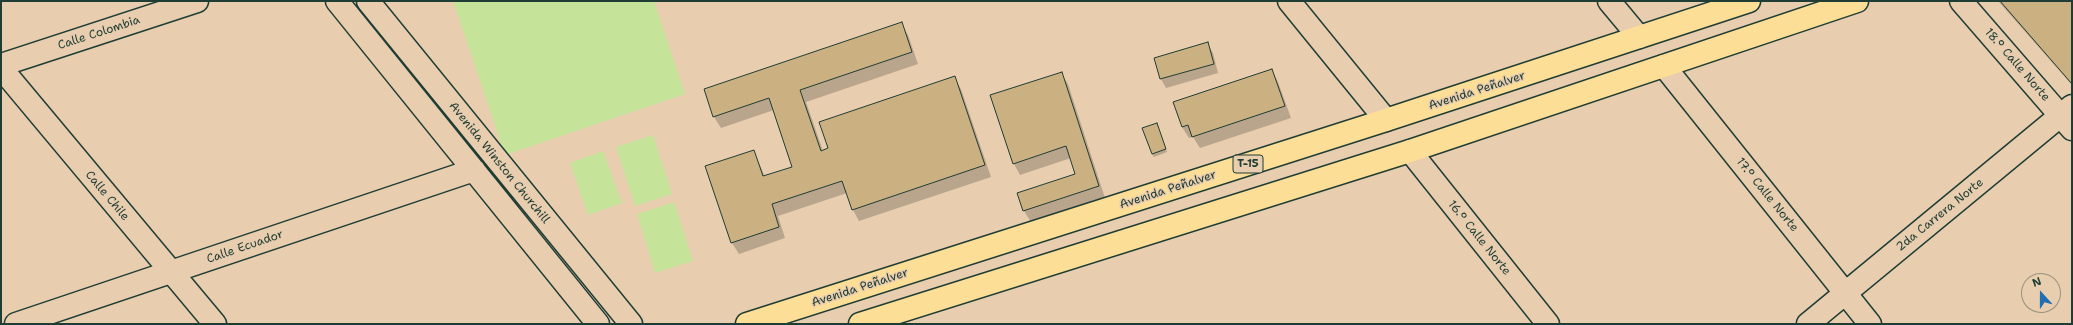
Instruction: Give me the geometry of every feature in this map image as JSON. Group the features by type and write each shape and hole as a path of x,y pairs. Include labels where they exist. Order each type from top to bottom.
{"main road":[{"name":"Avenida Peñalver","path":"746,324 1386,120 1749,1"},
{"path":"860,324 1410,151 1857,1"}],"street":[{"name":"Calle Colombia","path":"1,66 197,1"},
{"name":"Avenida Winston Churchill","path":"337,1 598,324"},
{"name":"Avenida Winston Churchill","path":"368,1 630,324"},
{"path":"1289,1 1386,120"},
{"path":"1609,1 1639,37"},
{"name":"18.° Calle Norte","path":"1961,1 2068,117"},
{"name":"Calle Chile","path":"1,66 170,272 215,324"},
{"name":"17.° Calle Norte","path":"1664,66 1870,324"},
{"name":"2da Carrera Norte","path":"1808,324 1845,293 2068,117"},
{"name":"16.° Calle Norte","path":"1410,151 1548,324"},
{"name":"Calle Ecuador","path":"16,324 474,170"}],"green space":[{"path":"453,1 654,1 685,94 505,155"},
{"path":"653,135 672,194 635,206 616,147"},
{"path":"603,151 622,203 588,215 570,163"},
{"path":"674,202 693,261 655,273 637,214"}],"building":[{"path":"2000,1 2072,1 2072,84"},
{"path":"902,22 912,52 800,90 821,151 828,148 819,122 955,76 985,165 852,210 842,181 772,204 779,227 731,243 705,166 754,150 763,176 792,167 769,98 713,117 704,89"},
{"path":"1208,42 1214,64 1160,79 1154,58"},
{"path":"1272,69 1285,106 1192,137 1188,125 1182,127 1173,102"},
{"path":"1062,72 1099,186 1023,211 1017,193 1075,174 1066,146 1013,164 990,95"},
{"path":"1157,123 1166,149 1152,154 1142,128"}]}
